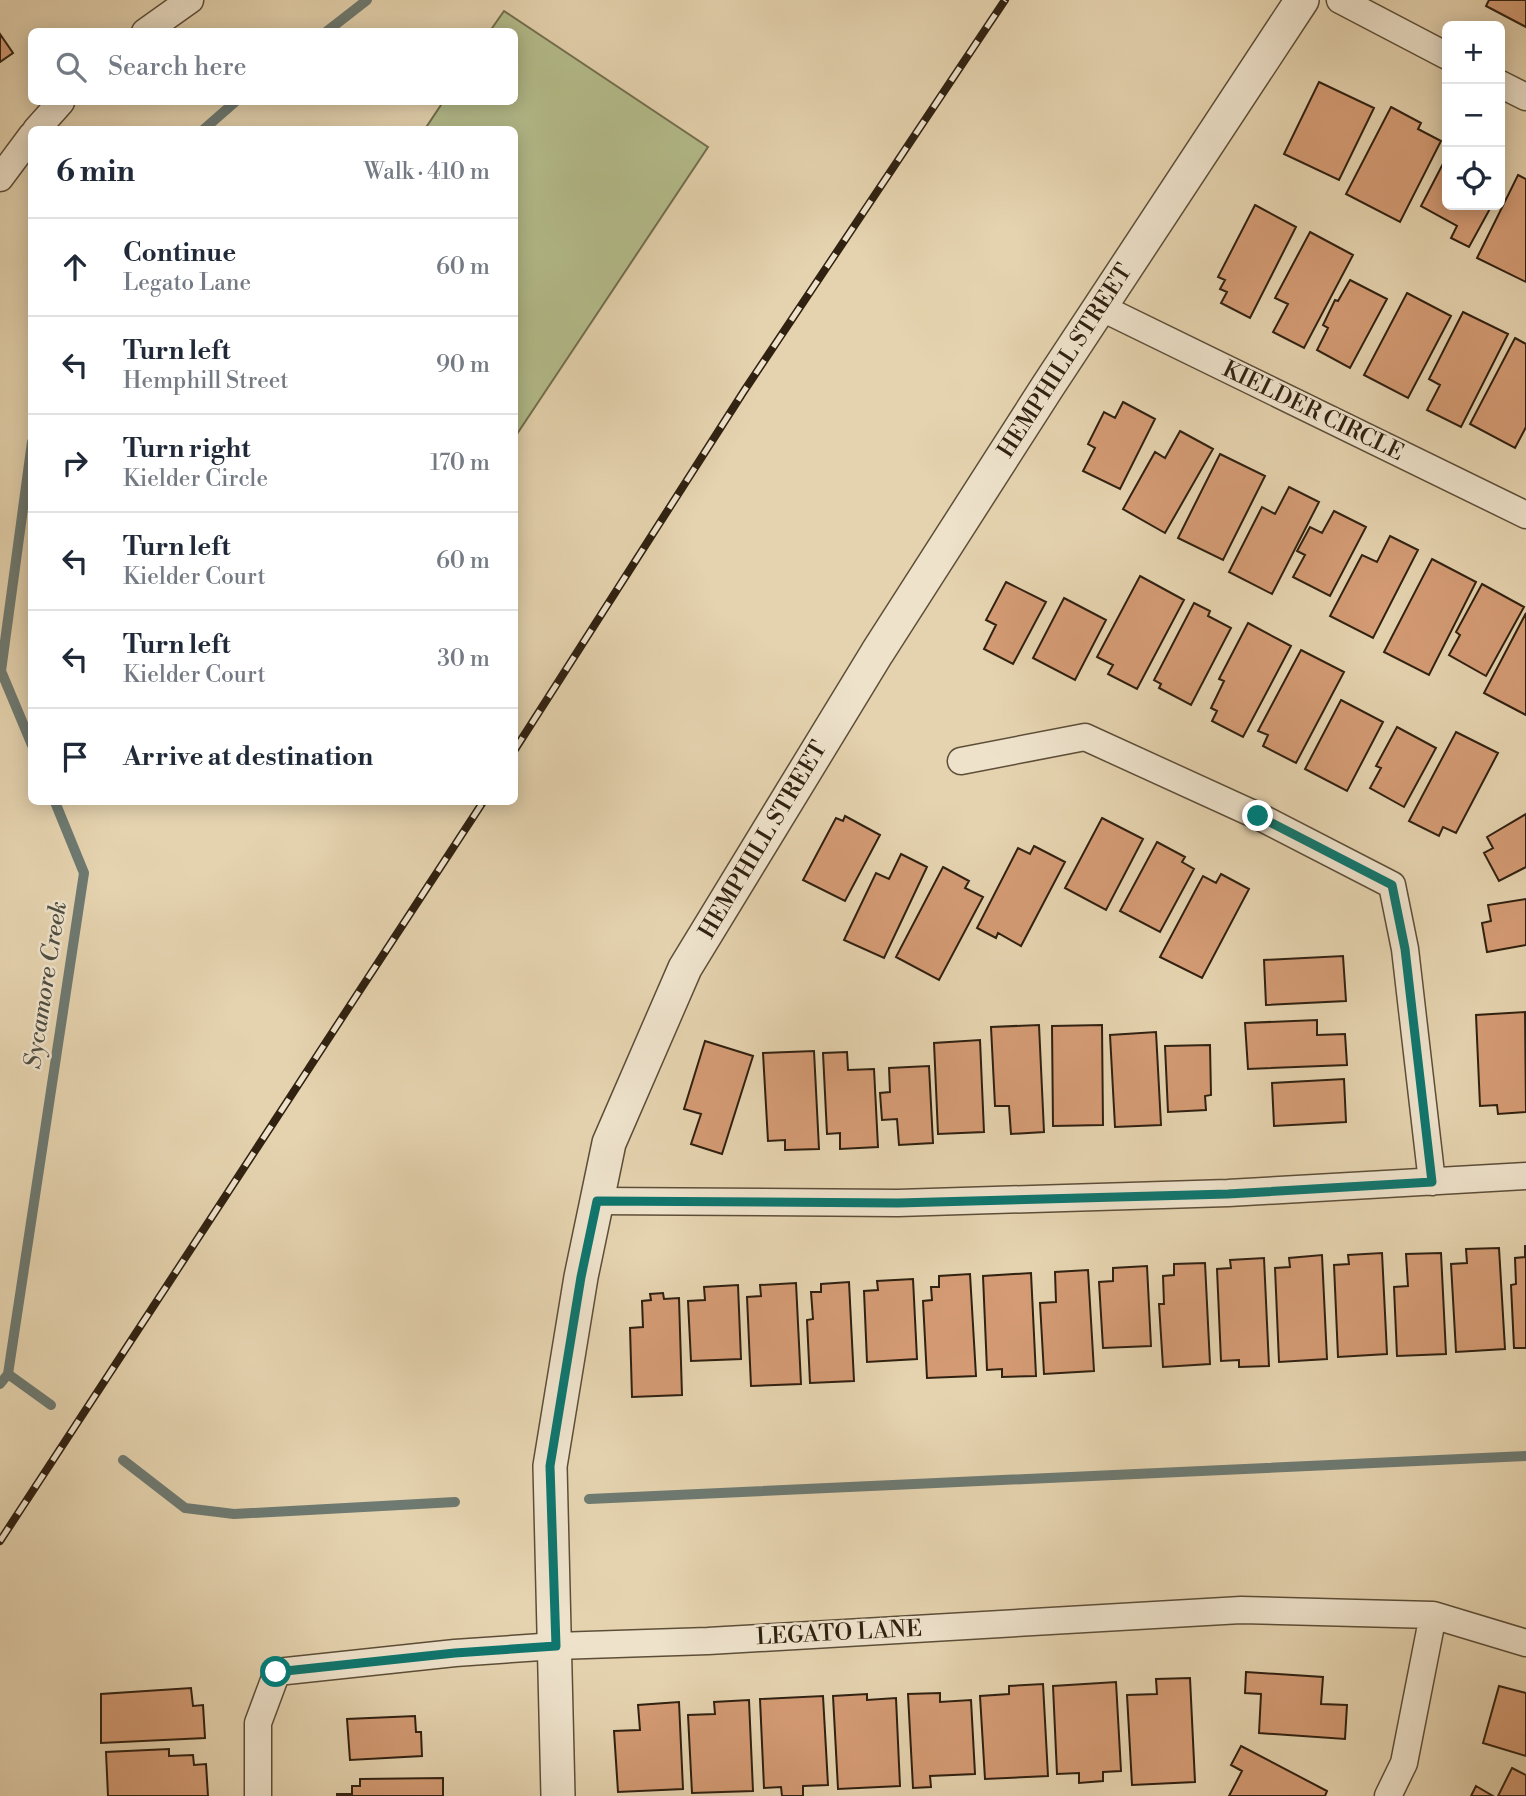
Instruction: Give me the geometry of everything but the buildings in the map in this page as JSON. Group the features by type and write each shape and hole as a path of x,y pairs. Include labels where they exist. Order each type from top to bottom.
{"street":[{"path":"151,28 190,0"},
{"name":"HEMPHILL STREET","path":"558,1796 550,1466 581,1277 609,1143 685,968 877,653 1302,0"},
{"path":"1340,0 1442,53"},
{"path":"1505,86 1526,97"},
{"path":"40,126 58,105"},
{"path":"0,177 28,140"},
{"name":"KIELDER CIRCLE","path":"1100,307 1526,515"},
{"path":"961,761 1085,737 1258,816 1392,885 1405,949 1432,1182"},
{"path":"597,1201 898,1203 1228,1194 1526,1176"},
{"name":"LEGATO LANE","path":"258,1796 258,1723 276,1672 455,1653 556,1646 722,1640 1241,1610 1433,1615 1526,1643"},
{"path":"1388,1796 1404,1763 1433,1615"}],"green space":[{"path":"504,11 708,147 518,432 518,126 427,126 441,105 518,105 518,28 492,28"}],"waterway":[{"name":"Sycamore Creek","path":"331,28 367,0"},
{"name":"Sycamore Creek","path":"208,126 232,105"},
{"name":"Sycamore Creek","path":"28,472 1,671 28,735"},
{"name":"Sycamore Creek","path":"0,1384 8,1374 84,873 56,805"},
{"path":"8,1374 51,1405"},
{"path":"589,1499 1526,1456"},
{"path":"123,1460 185,1508 234,1514 455,1502"}],"railway":[{"path":"518,745 744,391 1005,0"},
{"path":"0,1541 481,805"}],"route":[{"path":"276,1672 455,1653 556,1646 550,1466 581,1277 597,1201 898,1203 1228,1194 1432,1182 1405,949 1392,885 1258,816"}]}
